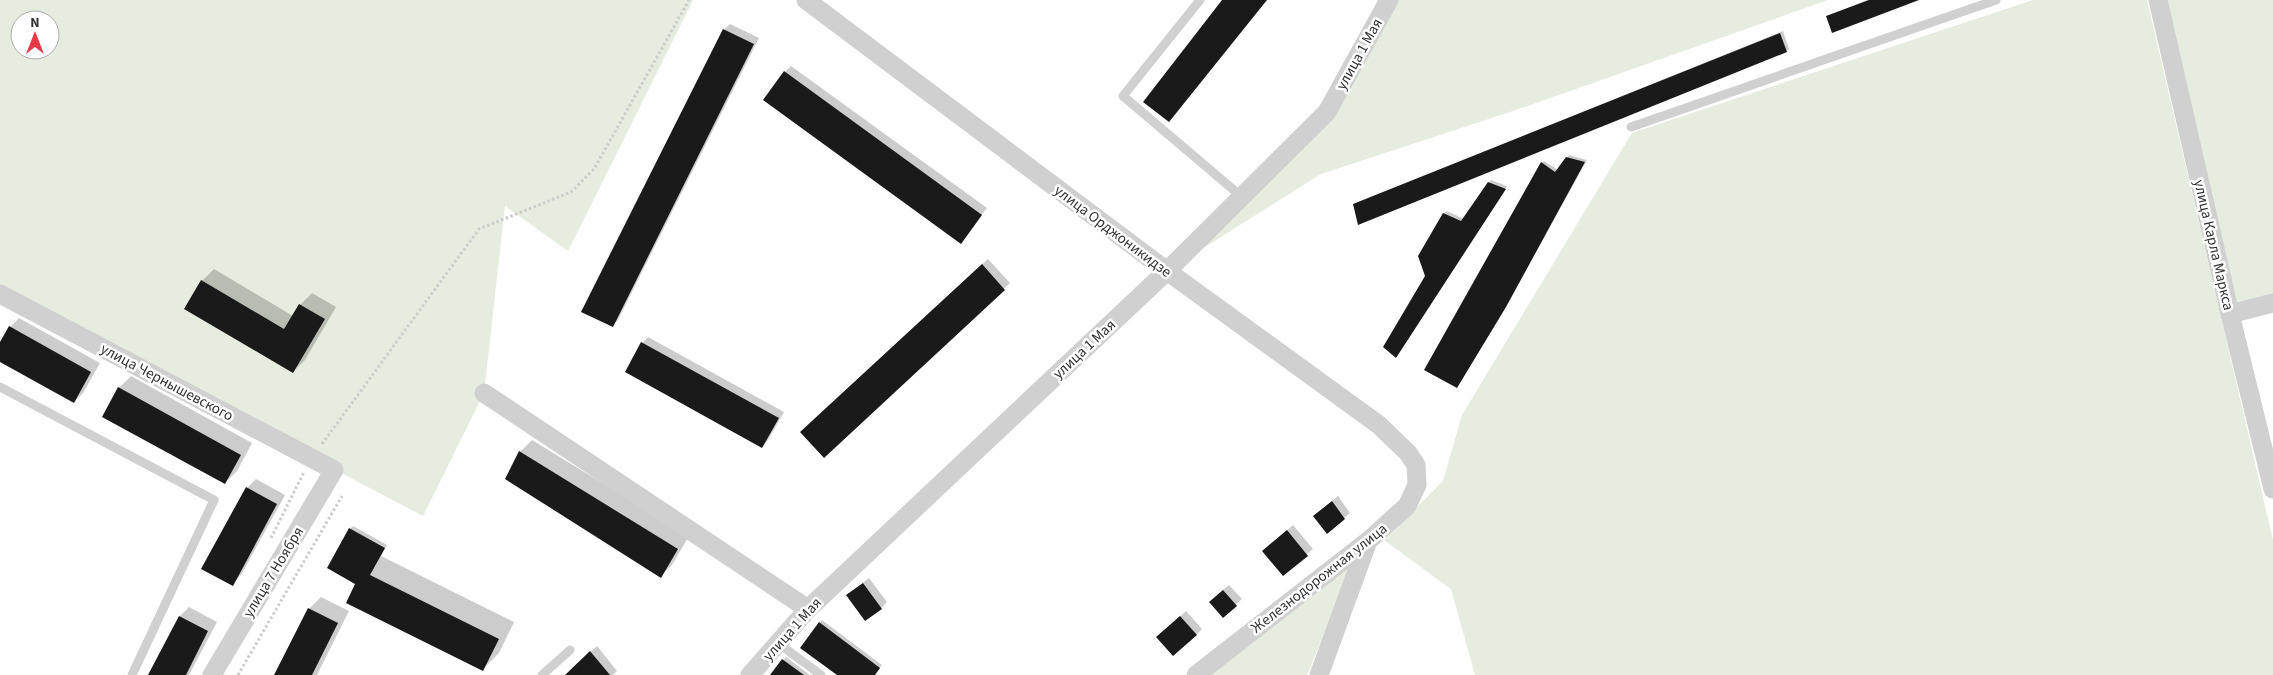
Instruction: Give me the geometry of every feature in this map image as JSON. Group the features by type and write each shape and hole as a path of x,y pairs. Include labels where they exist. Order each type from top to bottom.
{"street":[{"name":"улица Орджоникидзе","path":"806,0 1167,272 1379,425 1408,453 1416,465"},
{"name":"улица 1 Мая","path":"750,675 808,609 1167,272 1326,112 1389,0"},
{"name":"улица Карла Маркса","path":"2158,0 2230,314 2273,489"},
{"name":"улица Чернышевского","path":"0,294 334,470"},
{"path":"2230,314 2273,303"},
{"path":"484,393 808,609"},
{"name":"Железнодорожная улица","path":"1196,675 1368,541 1407,506 1417,485 1416,465"},
{"name":"улица 7 Ноября","path":"212,675 334,470"},
{"path":"1319,675 1368,541"}],"lane":[{"path":"1200,0 1122,96 1242,197"},
{"path":"1631,127 1996,0"},
{"path":"0,386 214,500 132,675"},
{"path":"778,642 821,675"},
{"path":"542,675 570,650"}],"path":[{"path":"312,458 478,229 571,192 594,169 690,0"},
{"path":"238,675 342,496"}],"shaded area":[{"path":"0,0 693,0 568,251 505,206 484,393 423,516 0,294"},
{"path":"1389,0 1828,0 1519,109 1321,174 1167,271 1327,112"},
{"path":"2033,0 2147,0 2273,540 2273,675 1475,675 1451,589 1384,540 1443,481 1462,415 1632,133"},
{"path":"2158,0 2273,0 2273,303 2230,314"},
{"path":"1356,556 1307,675 1209,675"}],"building":[{"path":"1222,0 1267,0 1169,122 1143,102"},
{"path":"1869,0 1919,0 1832,33 1826,16"},
{"path":"723,29 754,44 613,327 581,312"},
{"path":"1780,33 1787,52 1358,225 1353,204"},
{"path":"784,71 982,215 961,244 763,100"},
{"path":"1566,157 1585,162 1506,307 1457,388 1424,370 1541,162 1555,172"},
{"path":"1488,182 1506,189 1396,358 1383,347 1425,276 1418,256 1443,213 1461,221"},
{"path":"982,264 1005,290 824,458 800,432"},
{"path":"201,280 284,329 299,304 325,319 293,373 184,309"},
{"path":"9,326 91,372 74,403 0,362 0,342"},
{"path":"641,342 779,418 762,448 625,372"},
{"path":"118,387 241,455 225,484 102,417"},
{"path":"519,451 678,549 661,578 505,479"},
{"path":"246,487 277,504 233,586 201,569"},
{"path":"1332,501 1345,519 1327,534 1313,516"},
{"path":"349,528 385,548 370,575 499,639 483,671 346,603 355,584 327,568"},
{"path":"1287,530 1308,556 1283,576 1262,551"},
{"path":"863,583 882,609 865,621 846,595"},
{"path":"1223,590 1237,606 1223,618 1209,602"},
{"path":"308,608 338,623 312,675 274,675"},
{"path":"179,616 208,631 186,675 148,675"},
{"path":"1180,616 1197,635 1173,656 1156,637"},
{"path":"819,622 880,668 875,675 837,675 800,648"},
{"path":"590,651 610,675 565,675"},
{"path":"782,659 804,675 770,675"}]}
